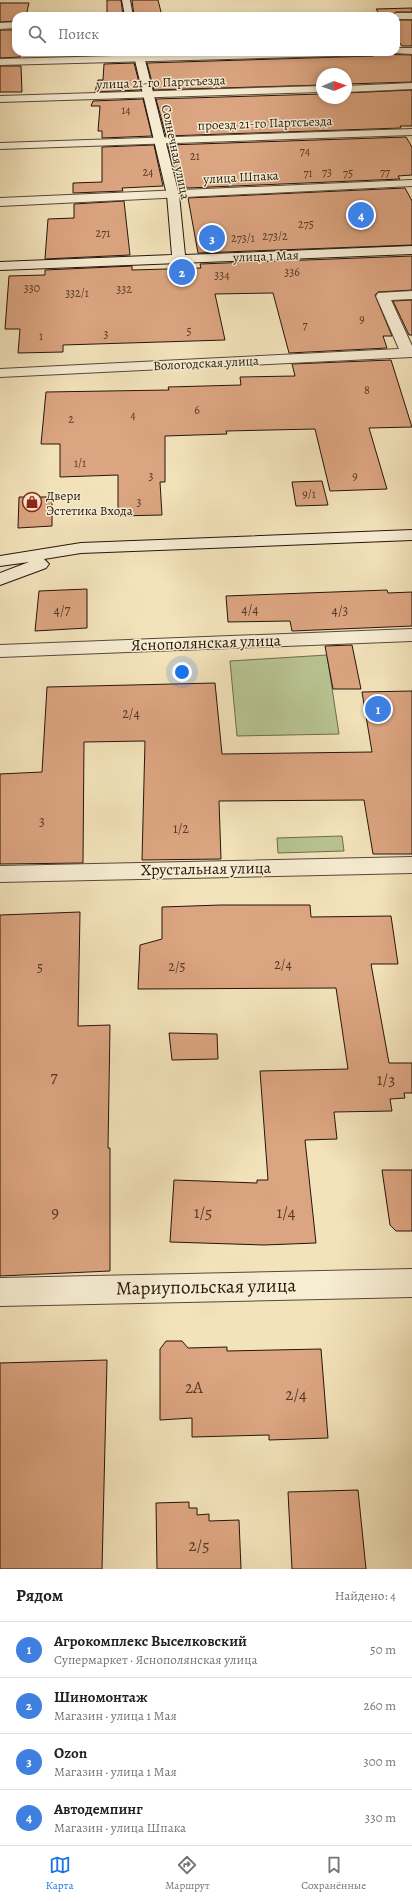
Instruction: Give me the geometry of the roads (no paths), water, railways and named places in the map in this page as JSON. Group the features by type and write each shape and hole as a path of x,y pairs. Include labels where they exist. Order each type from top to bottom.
{"street":[{"path":"126,0 129,12"},
{"path":"400,16 412,16"},
{"path":"0,26 12,26"},
{"path":"400,51 412,51"},
{"path":"0,62 118,56"},
{"name":"Солнечная улица","path":"138,56 173,195 179,259"},
{"path":"352,89 412,86"},
{"name":"улица 21-го Партсъезда","path":"0,99 316,90"},
{"name":"проезд 21-го Партсъезда","path":"0,146 412,132"},
{"name":"улица Шпака","path":"0,202 412,183"},
{"name":"улица 1 Мая","path":"0,266 412,250"},
{"path":"410,353 382,296 412,295"},
{"name":"Вологодская улица","path":"0,373 410,353"},
{"path":"0,561 81,548 412,535"},
{"path":"0,579 81,548"},
{"name":"Яснополянская улица","path":"0,651 412,635"},
{"name":"Хрустальная улица","path":"0,874 412,865"},
{"name":"Мариупольская улица","path":"0,1292 412,1283"}],"place":[{"name":"Автодемпинг","path":"361,215"},
{"name":"Ozon","path":"212,238"},
{"name":"Шиномонтаж","path":"182,272"},
{"name":"Двери Эстетика Входа","path":"32,502"},
{"name":"Агрокомплекс Выселковский","path":"378,709"}]}
